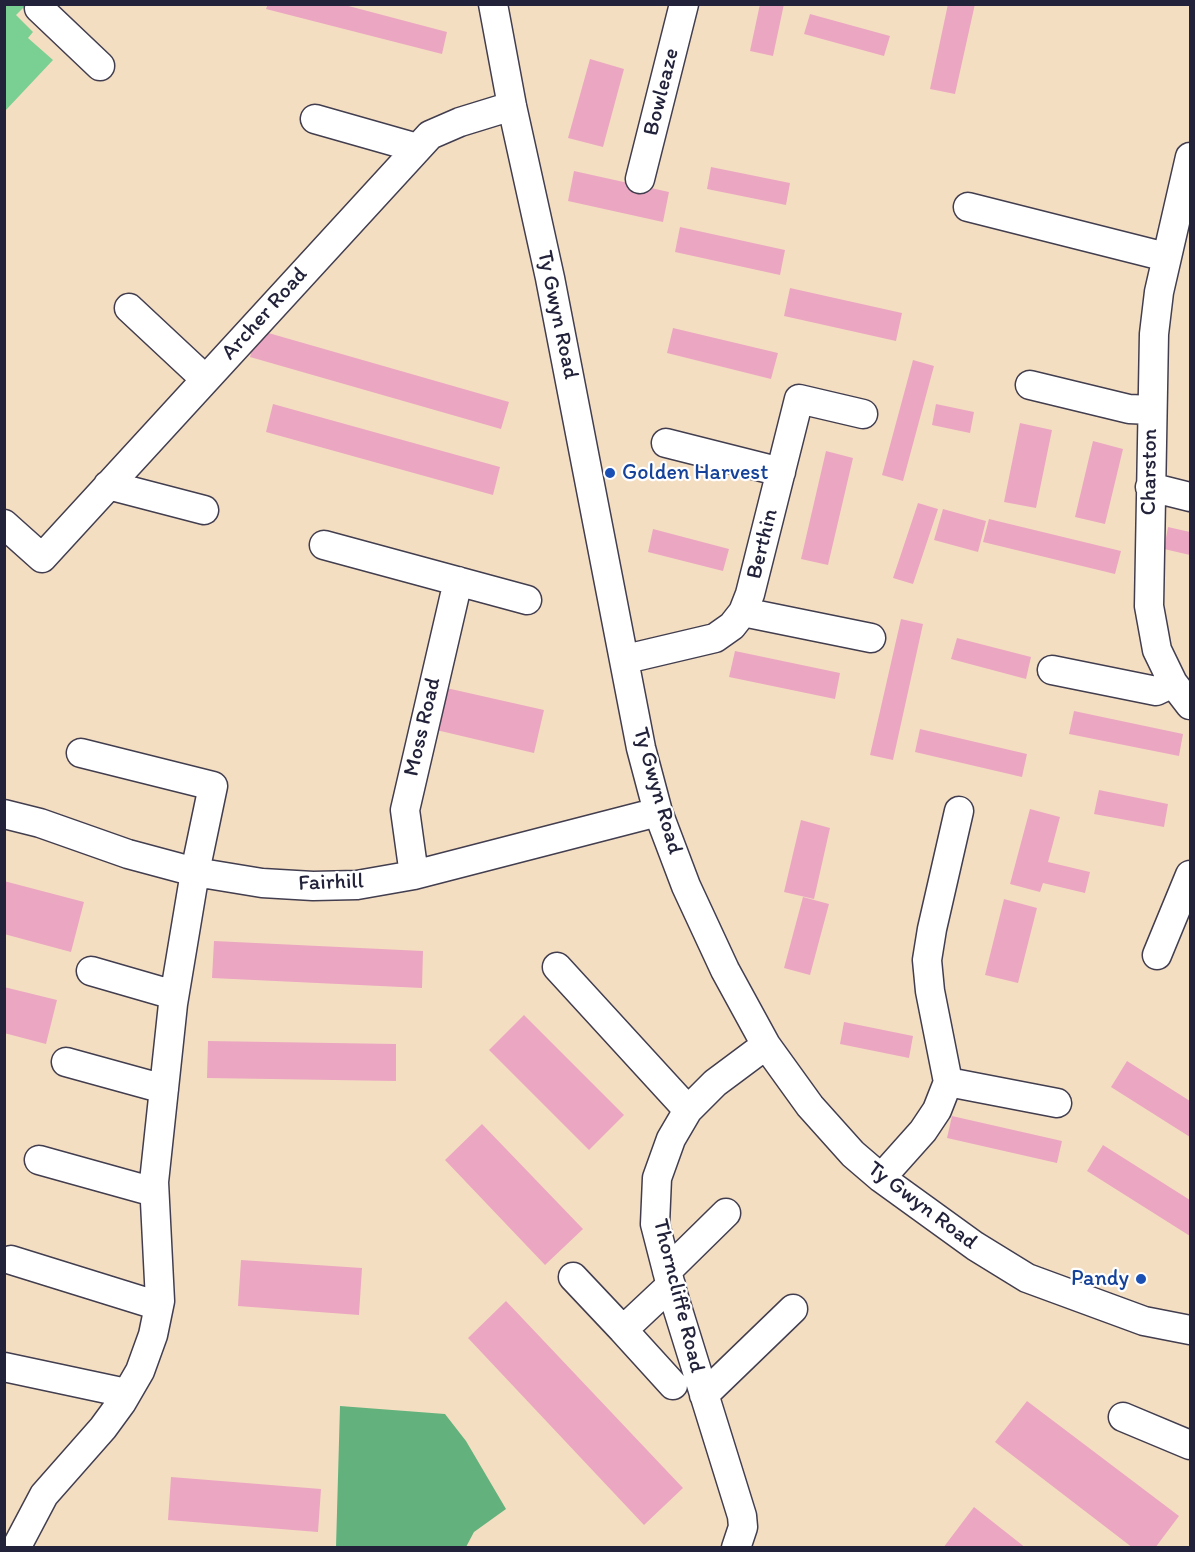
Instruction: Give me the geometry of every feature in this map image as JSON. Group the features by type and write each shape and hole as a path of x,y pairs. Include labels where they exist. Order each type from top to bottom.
{"street":[{"name":"Ty Gwyn Road","path":"493,4 626,659 641,748 658,812 686,886 725,970 766,1045 810,1106 853,1154 881,1178 975,1246 1027,1278 1144,1321 1191,1330"},
{"name":"Bowleaze","path":"640,179 684,4"},
{"path":"40,6 100,66"},
{"name":"Archer Road","path":"4,524 42,558 430,135 460,122 512,106"},
{"path":"315,119 417,148"},
{"name":"Charston","path":"1191,157 1166,257 1154,334 1149,606 1157,651 1173,683 1191,705"},
{"path":"968,207 1166,257"},
{"path":"129,308 205,379"},
{"path":"1030,385 1129,409 1151,410"},
{"name":"Berthin","path":"626,659 715,638 732,626 743,612 750,594 799,399 863,414"},
{"path":"666,443 781,472"},
{"path":"108,485 204,510"},
{"path":"1150,487 1191,497"},
{"path":"324,545 527,600"},
{"name":"Moss Road","path":"414,875 405,810 458,581"},
{"path":"743,612 871,638"},
{"path":"1052,670 1156,691 1173,683"},
{"path":"16,1548 44,1495 103,1428 126,1393 146,1353 159,1306 154,1192 164,1089 174,995 195,872 213,786 81,753"},
{"path":"881,1178 923,1131 936,1110 948,1082 930,991 927,960 959,811"},
{"name":"Fairhill","path":"4,814 40,823 128,854 195,872 262,883 313,886 357,885 414,875 658,812"},
{"path":"1157,955 1191,875"},
{"path":"557,967 688,1110"},
{"path":"91,971 174,995"},
{"name":"Thorncliffe Road","path":"736,1548 743,1527 742,1516 669,1278 655,1224 657,1178 671,1139 688,1110 715,1083 766,1045"},
{"path":"66,1062 164,1089"},
{"path":"948,1082 1057,1103"},
{"path":"39,1160 154,1192"},
{"path":"623,1330 726,1213"},
{"path":"11,1260 159,1306"},
{"path":"573,1277 673,1385"},
{"path":"704,1395 793,1309"},
{"path":"4,1367 126,1393"},
{"path":"1123,1417 1191,1445"}],"green space":[{"path":"5,5 26,5 16,15 33,32 28,38 53,60 5,111"},
{"path":"340,1406 445,1414 466,1441 506,1509 474,1532 466,1547 336,1547"}],"building":[{"path":"268,4 341,4 447,32 442,54 266,9"},
{"path":"760,4 784,4 773,56 750,51"},
{"path":"948,4 975,4 955,94 930,89"},
{"path":"810,14 890,36 884,56 804,34"},
{"path":"590,59 624,69 603,147 568,138"},
{"path":"711,167 790,183 786,205 707,189"},
{"path":"574,171 669,192 663,222 568,201"},
{"path":"680,227 785,250 780,275 675,252"},
{"path":"790,288 902,313 896,341 784,316"},
{"path":"673,328 778,353 771,379 667,353"},
{"path":"258,330 509,402 501,429 250,357"},
{"path":"913,360 934,366 903,481 882,475"},
{"path":"273,404 500,467 493,495 266,432"},
{"path":"936,404 974,412 970,433 932,425"},
{"path":"1020,423 1052,430 1036,508 1004,502"},
{"path":"1093,441 1123,449 1105,524 1075,517"},
{"path":"826,451 853,458 828,565 801,559"},
{"path":"918,503 938,509 913,584 893,578"},
{"path":"943,509 986,521 978,552 934,540"},
{"path":"989,519 1121,551 1115,574 983,542"},
{"path":"1168,527 1190,532 1190,555 1164,549"},
{"path":"653,529 729,549 723,571 648,552"},
{"path":"901,619 923,624 893,760 870,755"},
{"path":"957,638 1031,657 1026,679 951,659"},
{"path":"735,651 840,673 835,699 729,677"},
{"path":"442,687 544,710 534,753 432,729"},
{"path":"1074,711 1183,734 1179,756 1069,734"},
{"path":"920,729 1027,754 1022,777 915,752"},
{"path":"1099,790 1168,804 1164,827 1094,814"},
{"path":"1030,809 1060,817 1048,862 1090,872 1085,893 1043,883 1040,892 1010,884"},
{"path":"801,820 830,828 814,899 784,892"},
{"path":"4,881 84,902 71,952 4,934"},
{"path":"803,897 829,904 810,975 784,968"},
{"path":"1004,899 1037,908 1018,983 985,975"},
{"path":"214,941 423,951 422,988 212,978"},
{"path":"4,987 57,1000 46,1044 4,1033"},
{"path":"524,1015 624,1115 589,1150 489,1050"},
{"path":"844,1022 913,1036 909,1058 840,1044"},
{"path":"208,1041 396,1044 396,1081 207,1078"},
{"path":"1127,1061 1190,1101 1190,1137 1111,1087"},
{"path":"952,1116 1062,1141 1057,1163 947,1138"},
{"path":"482,1124 583,1229 545,1265 445,1160"},
{"path":"1103,1145 1190,1200 1190,1236 1087,1171"},
{"path":"241,1260 362,1268 359,1315 238,1306"},
{"path":"506,1301 683,1488 644,1525 468,1338"},
{"path":"1027,1401 1179,1516 1155,1548 1133,1548 995,1442"},
{"path":"171,1477 321,1489 318,1532 168,1520"},
{"path":"974,1507 1026,1548 943,1548"}],"place":[{"name":"Golden Harvest","path":"610,473"},
{"name":"Pandy","path":"1141,1279"}]}
